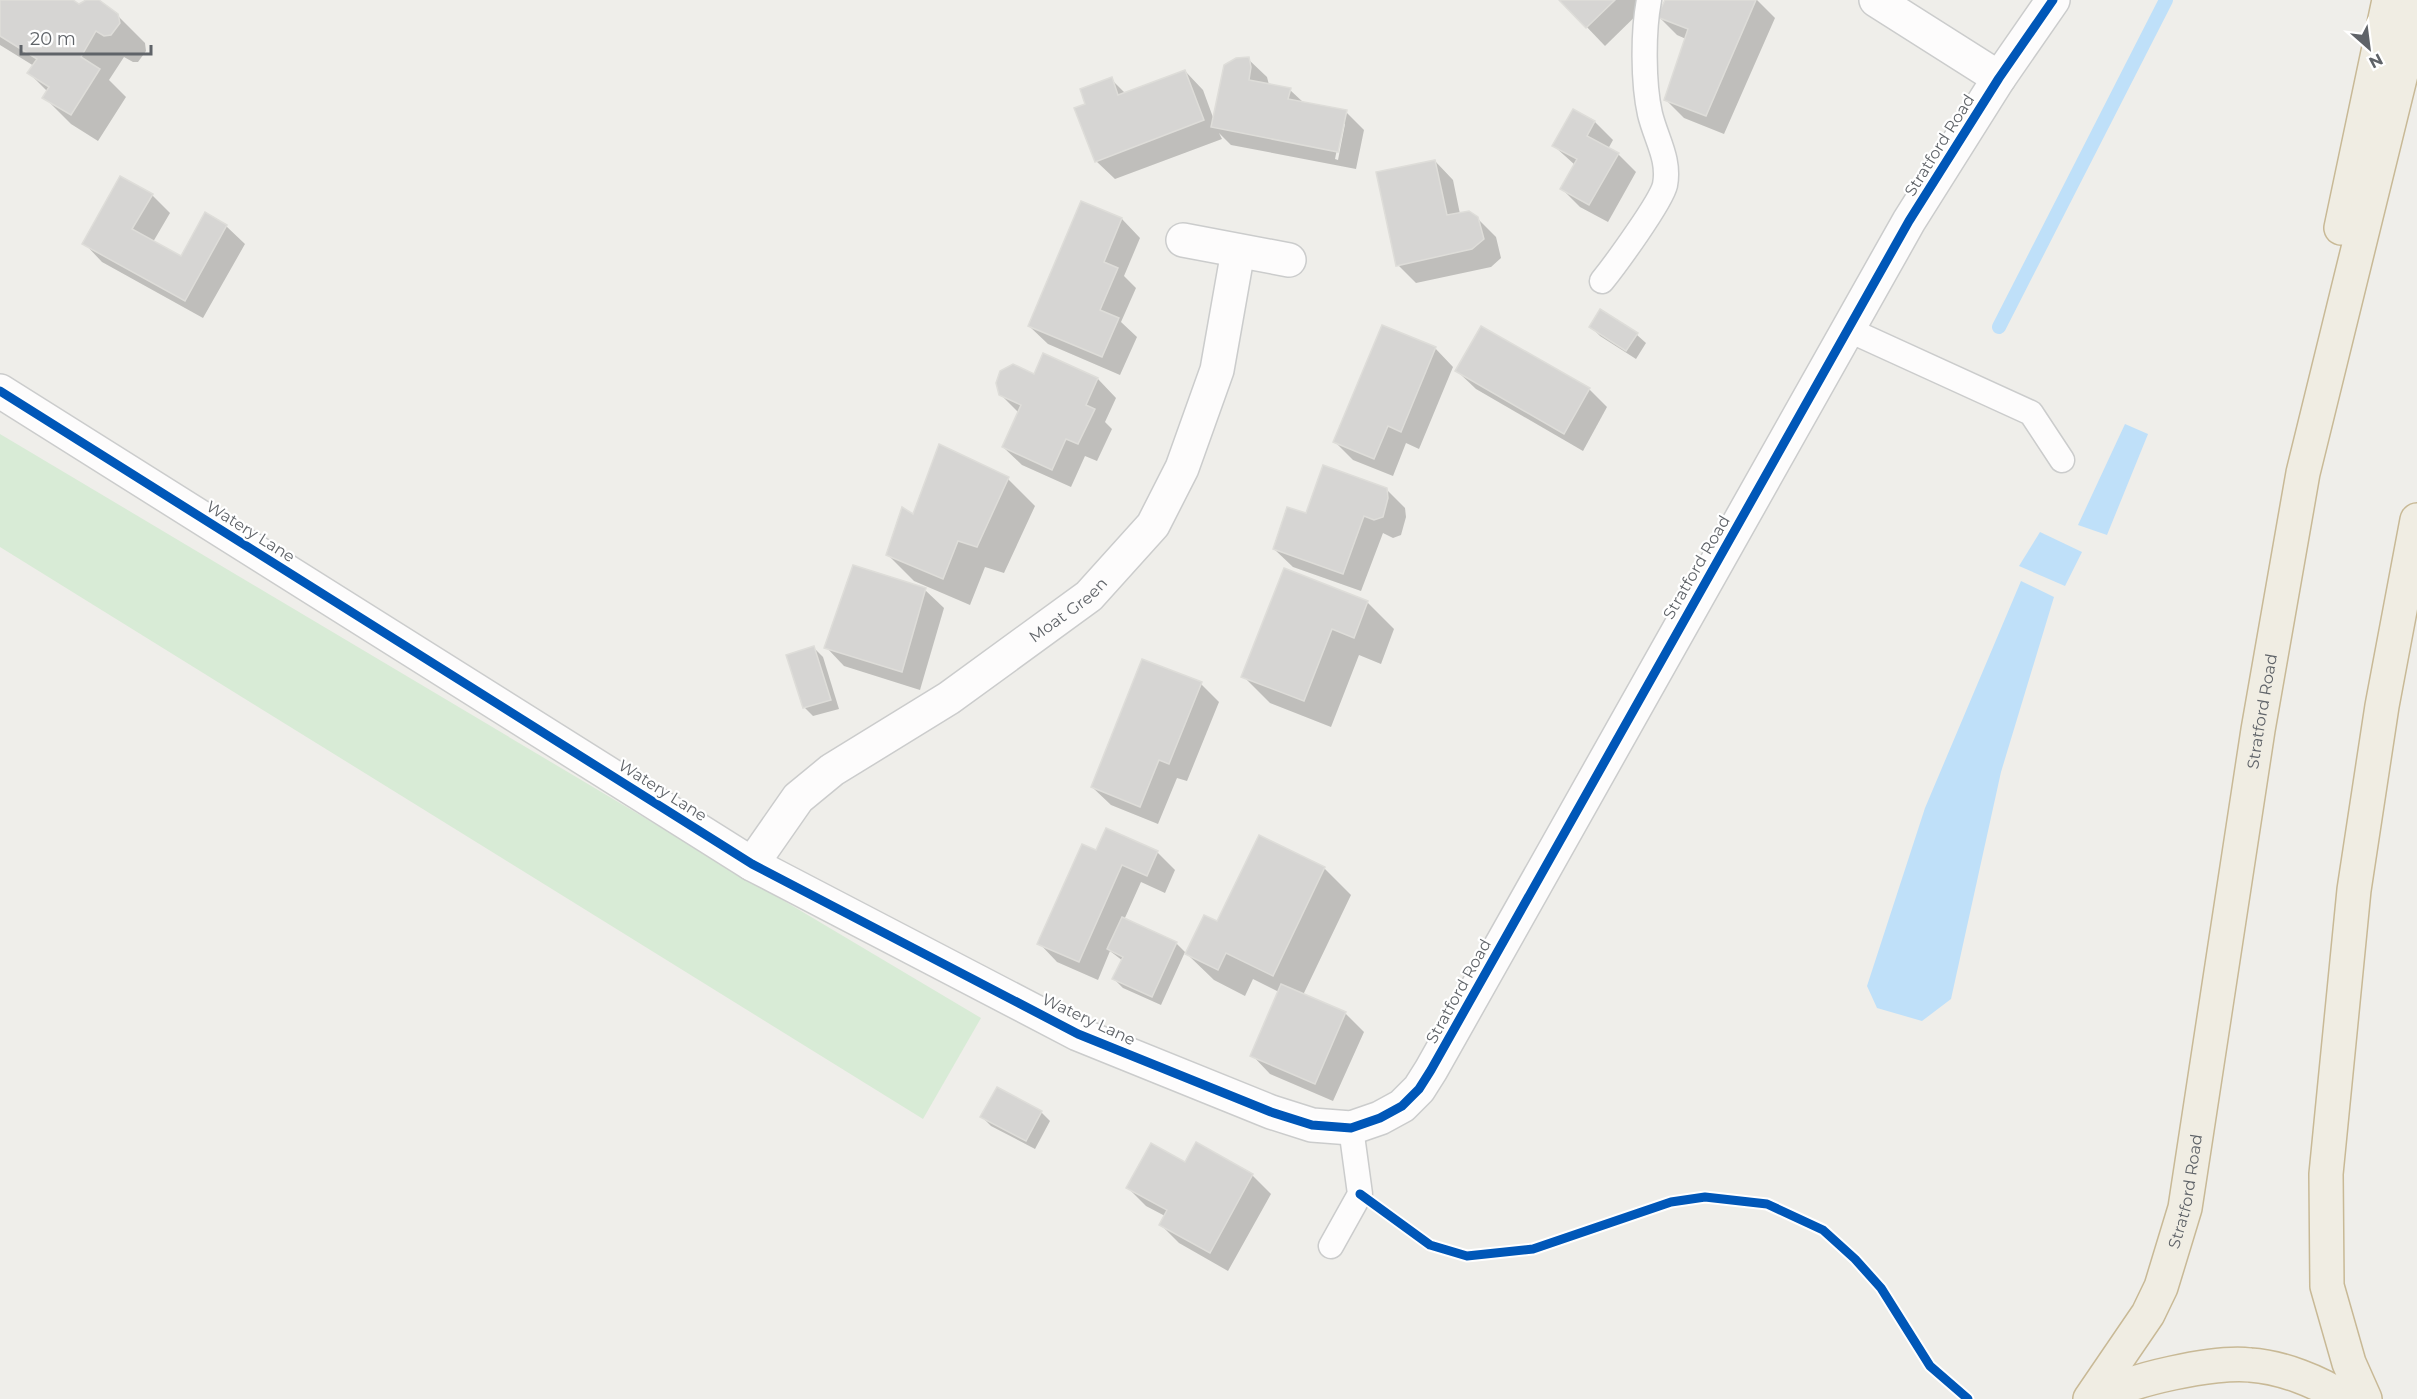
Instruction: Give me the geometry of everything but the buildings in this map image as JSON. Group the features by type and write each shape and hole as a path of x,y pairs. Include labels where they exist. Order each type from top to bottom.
{"highway":[{"path":"2303,473 2340,232 2389,0"},
{"name":"Stratford Road","path":"2090,1399 2148,1314 2161,1287 2185,1208 2258,730 2303,473 2417,9"},
{"path":"2365,1399 2343,1345 2327,1286 2326,1174 2354,890 2382,706 2417,520"},
{"path":"2099,1399 2135,1383 2165,1376 2210,1367 2250,1365 2299,1376 2345,1399"}],"street":[{"path":"1876,0 1999,78"},
{"name":"Stratford Road","path":"1352,1128 1402,1106 1419,1089 1431,1070 1846,329 1909,221 1999,78 2053,0"},
{"path":"1183,240 1289,260"},
{"name":"Moat Green","path":"752,864 798,798 832,770 949,698 1089,596 1153,525 1182,468 1217,370 1238,251"},
{"name":"Watery Lane","path":"0,391 752,864 1078,1034 1271,1112 1312,1125 1352,1128"}],"lane":[{"path":"1602,281 1621,258 1664,188 1667,163 1650,114 1647,88 1649,0"},
{"path":"1846,329 2031,413 2062,460"},
{"path":"1331,1246 1360,1194 1352,1128"}],"green space":[{"path":"0,434 981,1018 923,1119 0,547"}],"water":[{"path":"2125,424 2148,434 2107,535 2078,525"},
{"path":"2040,532 2082,552 2065,586 2019,566"},
{"path":"2021,581 2054,597 2001,772 1951,999 1922,1021 1877,1008 1867,986 1925,808"}],"waterway":[{"path":"1999,327 2166,0"}],"cycle path":[{"path":"0,391 752,864 1078,1034 1271,1112 1312,1125 1351,1128 1380,1118 1402,1106 1419,1089 1431,1070 1909,221 1999,78 2053,0"},
{"path":"1360,1194 1430,1245 1467,1256 1533,1249 1671,1202 1705,1197 1767,1204 1823,1230 1855,1259 1881,1288 1930,1366 1968,1399"}]}
